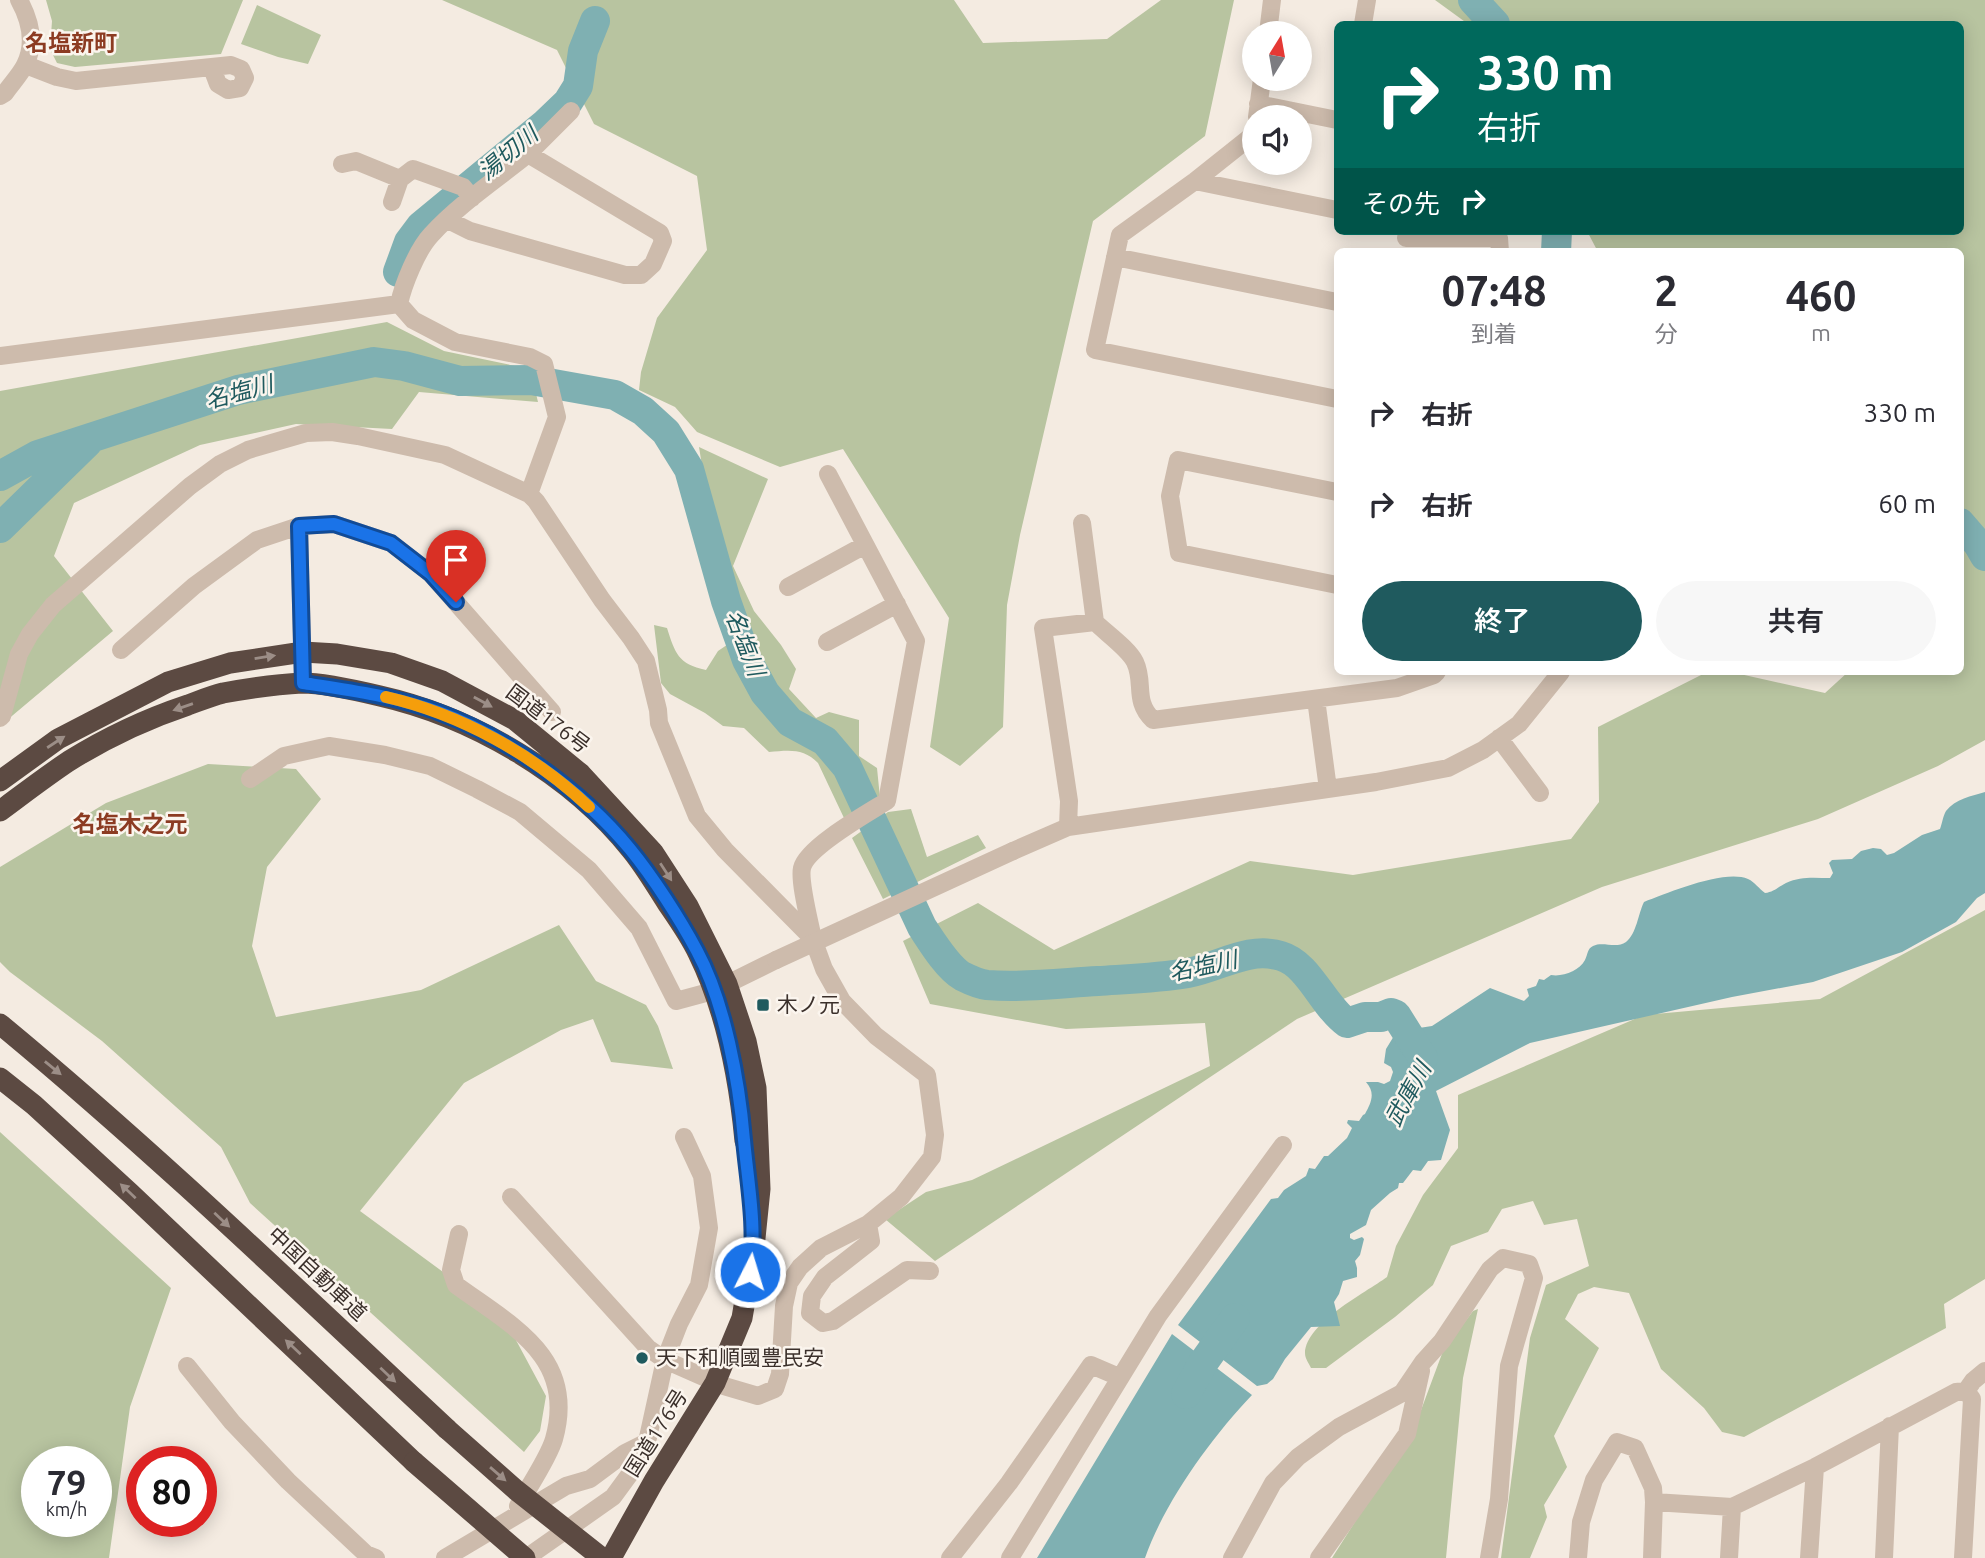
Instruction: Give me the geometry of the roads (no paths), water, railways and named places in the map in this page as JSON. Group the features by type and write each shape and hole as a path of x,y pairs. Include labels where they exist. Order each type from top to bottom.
{"highway":[{"name":"国道176号","path":"0,781 58,739 168,682 230,663 303,652 337,654 391,663 442,681 515,720 580,774 653,852 688,906 720,988 742,1111 754,1248 741,1318 715,1383 654,1481 611,1558"},
{"name":"国道176号","path":"0,811 70,761 128,729 222,693 303,683 365,692 402,701 439,713 489,736 538,766 581,800 631,850 720,988"},
{"name":"中国自動車道","path":"0,1024 158,1160 447,1429 516,1490 602,1558"},
{"path":"0,1078 34,1105 130,1193 414,1462 525,1558"}],"street":[{"path":"0,96 26,65 32,39 27,15 19,0"},
{"path":"1269,21 1272,0"},
{"path":"1364,21 1367,0"},
{"path":"26,65 76,81 212,68"},
{"path":"398,304 404,282 429,236 528,154 571,111"},
{"path":"1312,117 1334,120"},
{"path":"1242,144 1120,235 1095,350 1334,398"},
{"path":"448,220 470,231 625,275 641,275 653,264 663,242 660,233 528,154"},
{"path":"342,164 356,161 400,179"},
{"path":"392,202 400,179 413,169 463,187 472,198"},
{"path":"1195,181 1334,209"},
{"path":"1405,240 1499,238 1500,248"},
{"path":"1115,257 1334,301"},
{"path":"0,356 398,304"},
{"path":"398,304 413,320 455,342 530,357 544,364 557,417 529,494"},
{"path":"0,718 19,654 30,634 53,605 190,486 220,464 248,450 306,433 332,432 358,436 444,455 529,494 646,661 659,723 697,816 725,850 813,939"},
{"path":"1334,491 1178,460 1170,496 1179,553 1334,584"},
{"path":"511,1197 648,1348 665,1360 715,1383 758,1396 775,1389 780,1374 784,1306 789,1283 800,1267 821,1248 869,1224 901,1197 932,1157 935,1135 927,1074 876,1036 842,1001 824,969 813,939 802,880 802,868 810,854 849,824 887,802 916,641 828,474"},
{"path":"1082,523 1095,622 1136,664 1143,711 1153,720 1396,688 1434,675"},
{"path":"121,650 194,586 257,540 299,526 334,524 391,543 431,574 552,712"},
{"path":"299,526 303,683"},
{"path":"788,587 865,545"},
{"path":"827,642 897,604"},
{"path":"1068,827 1069,801 1043,628 1095,622"},
{"path":"250,779 284,756 328,746 385,755 430,766 520,812 589,870 639,929 676,1001 720,988 1068,827 1376,782 1448,768 1483,750 1519,723 1559,675"},
{"path":"1316,699 1328,789"},
{"path":"1499,738 1540,793"},
{"path":"525,1558 613,1497 635,1467 647,1442 665,1360 679,1324 699,1285 709,1228 702,1176 684,1137"},
{"path":"1010,1558 1158,1316 1283,1145"},
{"path":"869,1224 871,1241 825,1277 812,1296 810,1313 823,1324 833,1321 907,1270 930,1271"},
{"path":"458,1234 451,1270 456,1285 529,1339 548,1363 557,1387 559,1412 554,1442 511,1518"},
{"path":"1232,1558 1273,1483 1298,1457 1339,1427 1402,1393 1423,1362 1442,1341 1490,1269 1503,1258 1529,1264 1534,1278 1509,1366 1499,1499 1489,1558"},
{"path":"1319,1558 1407,1434 1423,1362"},
{"path":"950,1558 1009,1483 1091,1365 1119,1377"},
{"path":"187,1366 232,1422 288,1481 366,1554 376,1558"},
{"path":"1654,1502 1732,1507 1956,1392 1966,1391 1985,1371"},
{"path":"1963,1558 1972,1399 1966,1391"},
{"path":"1884,1558 1890,1426"},
{"path":"445,1558 566,1486 590,1479 625,1453 647,1442"},
{"path":"1578,1558 1581,1522 1594,1480 1618,1443 1635,1448 1653,1488 1652,1558"},
{"path":"1809,1558 1815,1466"},
{"path":"1729,1558 1732,1507"}],"water":[{"path":"1985,792 1985,893 1977,898 1956,922 1902,952 1813,982 1732,997 1530,1043 1436,1091 1450,1130 1441,1160 1428,1161 1421,1171 1413,1170 1403,1183 1399,1183 1398,1188 1371,1210 1366,1225 1350,1234 1350,1238 1354,1240 1362,1237 1364,1239 1360,1255 1355,1261 1357,1277 1343,1281 1334,1302 1340,1326 1311,1327 1267,1384 1257,1386 1178,1325 1271,1199 1278,1198 1284,1190 1306,1176 1309,1168 1315,1169 1324,1156 1328,1156 1347,1138 1352,1128 1347,1123 1348,1120 1359,1121 1371,1102 1371,1090 1366,1082 1384,1084 1390,1081 1393,1072 1391,1067 1384,1063 1386,1049 1398,1026 1406,1023 1419,1028 1432,1026 1490,988 1524,1001 1529,996 1527,989 1536,986 1539,979 1544,980 1551,975 1575,970 1593,946 1626,942 1635,929 1644,902 1696,883 1725,877 1748,879 1765,893 1797,879 1830,878 1833,873 1829,863 1832,860 1852,859 1861,851 1873,848 1881,849 1887,855 1894,853 1922,835 1940,829 1946,811 1954,804"},
{"path":"1172,1334 1252,1395 1190,1472 1164,1515 1145,1558 1037,1558"}],"waterway":[{"path":"1473,0 1492,21"},
{"name":"湯切川","path":"398,272 409,242 421,226 568,102 578,86 583,51 595,21"},
{"path":"1556,248 1557,235"},
{"name":"名塩川","path":"0,476 38,455 238,390 374,362 404,366 460,381 531,380 615,395 643,411 666,432 689,469 726,601 747,660 765,693 790,722 825,741 847,767 922,927 956,972 987,985 1043,985 1177,975 1246,955 1281,956 1300,967 1338,1016 1347,1023 1365,1017 1381,1017 1391,1013 1396,1015 1423,1058"},
{"path":"0,528 87,443"},
{"path":"1964,528 1985,556"},
{"name":"武庫川","path":"1186,1394 1203,1363 1235,1318"}],"place":[{"name":"木ノ元","path":"763,1005"},
{"name":"天下和順國豊民安","path":"642,1358"}],"district":[{"name":"名塩新町","path":"71,43"},
{"name":"名塩木之元","path":"130,824"}]}
